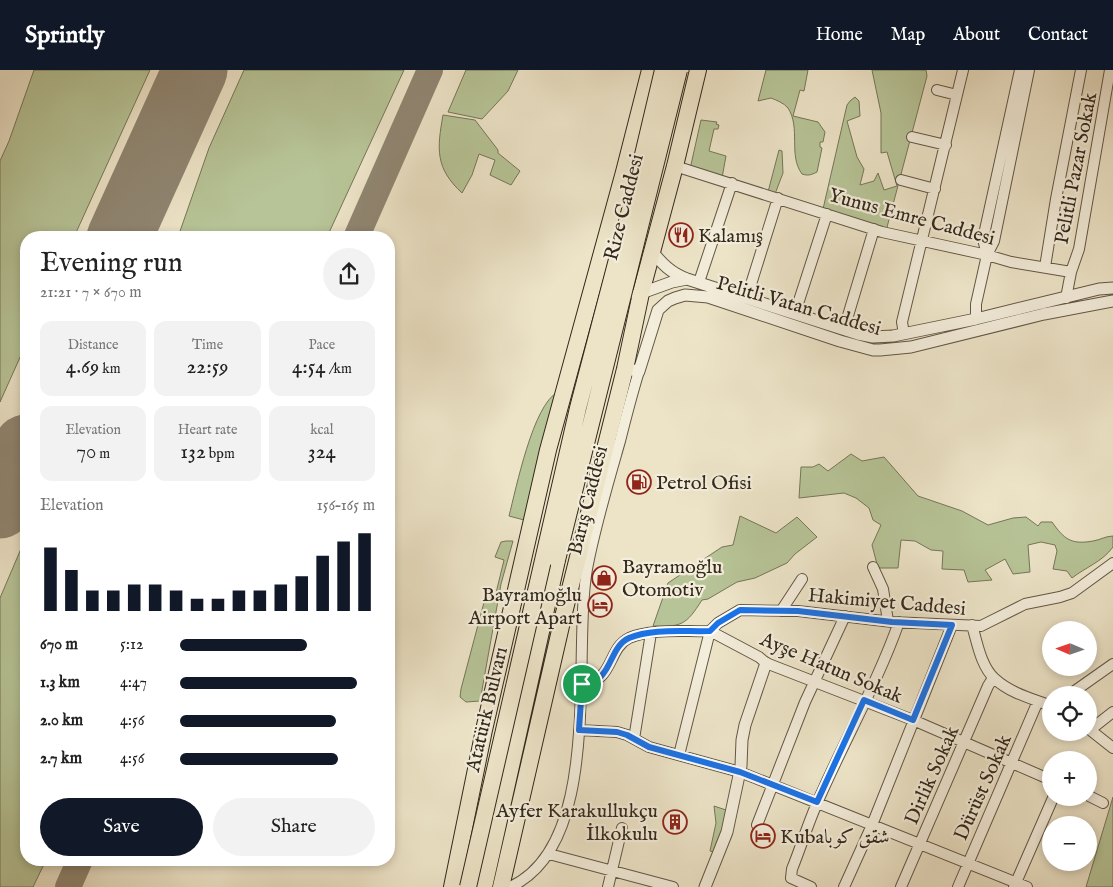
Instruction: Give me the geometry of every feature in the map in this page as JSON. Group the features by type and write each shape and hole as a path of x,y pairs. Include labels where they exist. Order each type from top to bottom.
{"highway":[{"path":"452,887 484,730 548,450 650,70"},
{"name":"Rize Caddesi","path":"595,343 664,70"},
{"name":"Rize Caddesi","path":"606,360 679,70"},
{"path":"501,887 564,613 631,365 636,317 641,293 698,70"},
{"path":"618,302 630,308 636,317"},
{"name":"Atatürk Bulvarı","path":"468,887 552,519 595,343"},
{"name":"Atatürk Bulvarı","path":"484,887 550,588 606,360"}],"street":[{"path":"987,255 983,240 1020,70"},
{"path":"976,319 976,304 987,255 994,241 1029,70"},
{"path":"1045,267 1081,70"},
{"name":"Pelitli Pazar Sokak","path":"1071,272 1079,249 1110,70"},
{"path":"904,334 902,322 946,145 957,95 960,71"},
{"path":"937,90 957,95"},
{"path":"912,136 946,145"},
{"name":"Yunus Emre Caddesi","path":"675,166 874,229 1011,262 1071,272"},
{"path":"902,180 935,189"},
{"path":"700,282 732,183"},
{"path":"747,297 778,198"},
{"path":"795,314 827,214"},
{"path":"844,330 874,229"},
{"path":"651,250 664,266 674,274 687,279"},
{"path":"1066,304 1071,272"},
{"path":"584,316 641,293 687,279"},
{"name":"Pelitli Vatan Caddesi","path":"687,279 844,330 882,338 976,319 1066,304 1113,301"},
{"path":"1066,304 1099,289 1113,288"},
{"name":"Pelitli Vatan Caddesi","path":"631,365 658,310 668,301 685,295 708,297 840,341 873,350 912,347 1066,304"},
{"path":"571,363 606,360 631,365"},
{"path":"606,360 618,364 631,365"},
{"name":"Barış Caddesi","path":"510,887 536,869 549,854 557,839 567,810 573,784 579,730 582,684 582,636 587,570 631,365"},
{"name":"Hakimiyet Caddesi","path":"710,631 718,623 740,610 798,611 899,622 981,626 1025,604 1072,593 1113,563"},
{"path":"873,567 883,589 888,621"},
{"path":"781,611 802,579"},
{"path":"757,825 815,681 845,616"},
{"path":"811,887 791,878 792,869 817,802 864,700 886,660 899,622"},
{"path":"844,887 872,825 952,625"},
{"path":"972,625 982,657 993,678 1018,693 1042,703"},
{"path":"582,684 591,683 603,674 623,643 630,638 670,631 710,631 678,755"},
{"name":"Ayşe Hatun Sokak","path":"710,631 766,662 913,720 1042,776"},
{"path":"634,739 651,633"},
{"path":"705,887 727,832 740,772 745,725 766,662"},
{"path":"1082,686 1113,664"},
{"name":"Dirlik Sokak","path":"901,887 993,678"},
{"name":"Dürüst Sokak","path":"958,887 1038,701"},
{"path":"1097,724 1113,712"},
{"path":"579,730 617,732 649,747 740,772 968,864 1015,885 1027,887"},
{"path":"1097,735 1113,748"},
{"path":"1097,800 1103,803"},
{"path":"1015,885 1050,806"},
{"path":"608,887 622,828"},
{"path":"549,854 673,887"}],"green space":[{"path":"34,70 150,70 77,231 20,231 20,357 0,402 0,161"},
{"path":"244,70 404,70 330,231 180,231 209,148"},
{"path":"466,70 518,70 508,91 482,119 448,112"},
{"path":"766,70 808,70 804,91 800,90 793,116 818,122 825,132 823,142 820,142 820,147 822,148 817,172 804,175 798,167 794,124 788,108 771,98 758,101"},
{"path":"872,70 926,70 927,76 886,231 823,209 847,105 855,97 859,101 860,116 847,121 857,157 864,169 860,185 874,181 878,173 884,190 897,186 887,152 881,153 881,113"},
{"path":"443,115 475,120 498,150 498,153 520,171 511,185 490,175 495,160 479,154 472,175 462,193 453,184 447,175 440,157 439,148"},
{"path":"701,120 717,122 716,124 719,125 718,129 714,129 709,151 726,156 722,178 690,169"},
{"path":"779,150 782,151 783,173 775,194 768,192"},
{"path":"558,392 524,520 509,516 533,429 549,400"},
{"path":"851,454 862,461 884,457 918,496 962,511 988,525 1013,518 1026,517 1038,526 1041,522 1052,522 1064,537 1074,541 1085,542 1113,536 1113,547 1099,560 1072,578 1067,571 1053,569 1057,551 1055,545 1041,542 1028,545 1030,572 1013,574 1005,559 985,570 992,580 968,582 964,570 942,569 943,551 931,550 915,541 901,540 898,568 878,568 872,545 881,525 873,520 869,508 856,498 844,493 799,498 801,467 813,467 819,464 828,471"},
{"path":"740,516 776,533 797,517 817,537 795,554 787,563 755,578 737,582 708,599 702,600 692,615 682,623 671,626 653,626 668,583 722,547 733,545"},
{"path":"513,541 501,584 480,701 466,702 460,697 461,689 487,591 496,593 504,560 495,557 501,542"},
{"path":"20,551 20,866 43,866 33,887 0,887 0,598"},
{"path":"1113,797 1113,887 1086,887 1091,871 1097,871 1097,850"},
{"path":"714,806 732,812 718,853 710,851 716,823"}],"taxiway":[{"path":"359,231 430,70"},
{"path":"134,231 150,169"},
{"path":"68,887 77,866"}],"runway":[{"path":"122,231 195,70"},
{"path":"0,506 20,461"}],"place":[{"name":"Kalamış","path":"681,235"},
{"name":"Petrol Ofisi","path":"639,482"},
{"name":"Bayramoğlu Otomotiv","path":"604,578"},
{"name":"Bayramoğlu Airport Apart","path":"600,605"},
{"name":"Ayfer Karakullukçu İlkokulu","path":"675,822"},
{"name":"Kubaشقق كوبا","path":"763,836"}],"route":[{"path":"740,610 798,611 892,622 952,625 913,720 864,700 817,802 740,772 649,747 627,735 617,732 579,730 582,684 598,680 607,669 616,652 630,638 656,632 710,631 718,623 740,610"}]}
